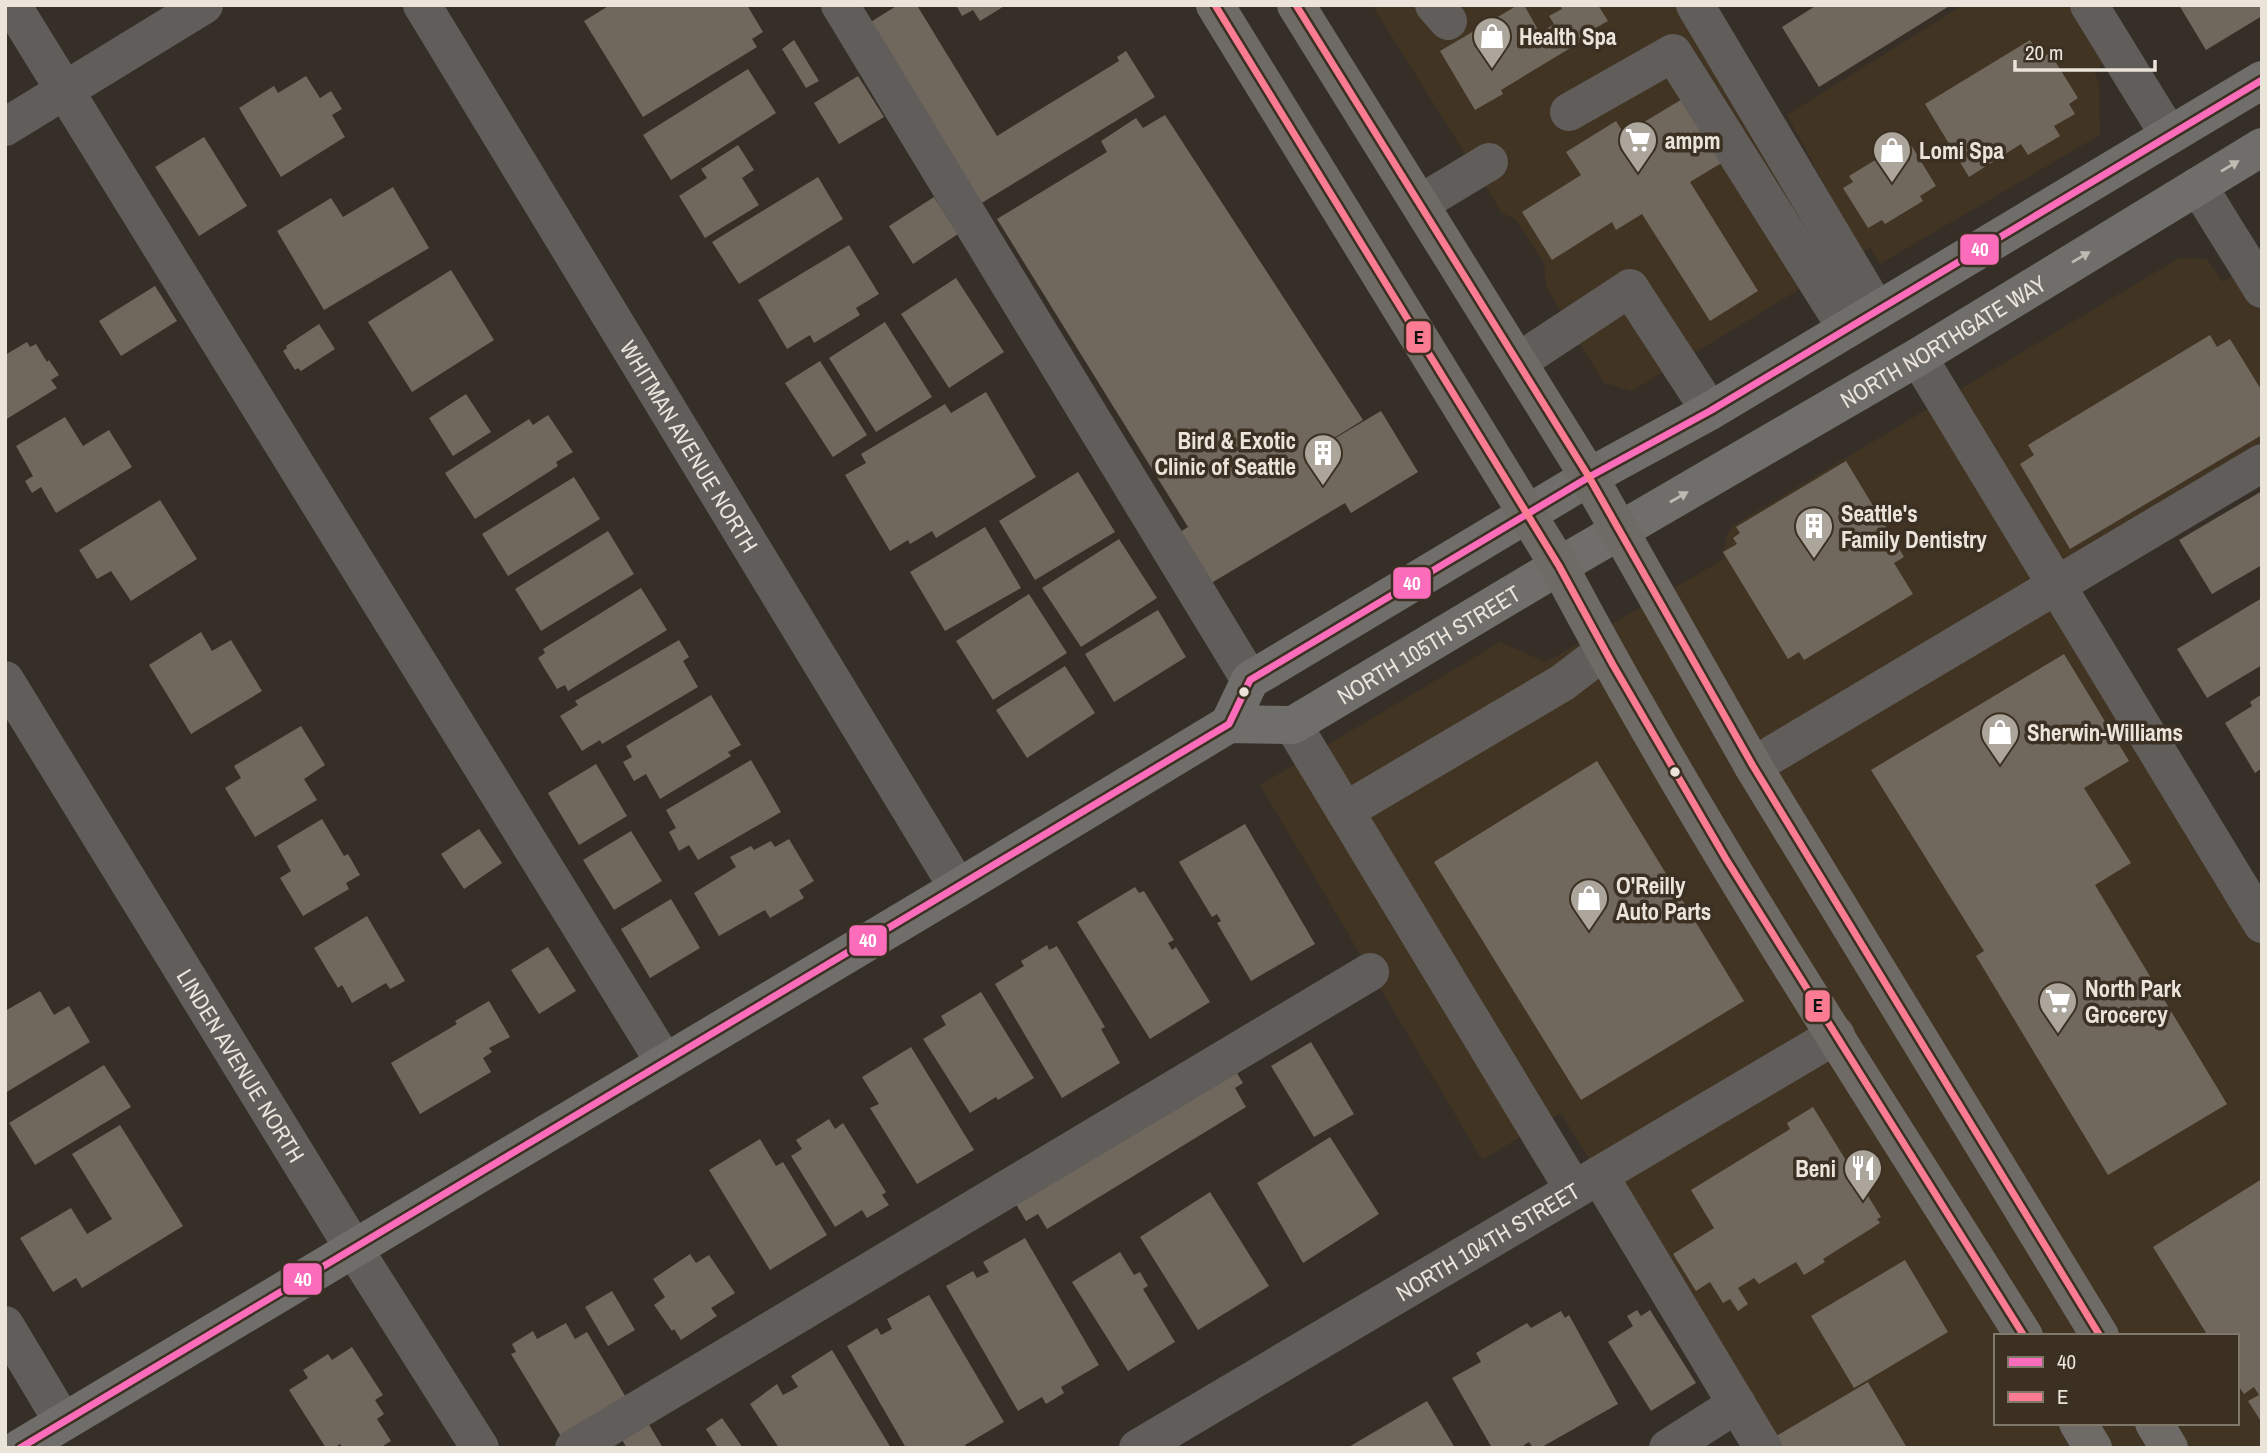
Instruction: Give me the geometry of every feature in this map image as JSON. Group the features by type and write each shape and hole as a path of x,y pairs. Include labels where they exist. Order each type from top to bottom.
{"highway":[{"path":"1215,5 1559,566 1674,773 2023,1334"},
{"path":"1296,5 1589,477 1753,766 2099,1334"},
{"path":"2079,1425 2093,1448"},
{"path":"2155,1425 2169,1448"}],"main road":[{"path":"1228,724 1250,680 1589,477 1710,411 2262,80"},
{"name":"NORTH NORTHGATE WAY","path":"1620,531 1918,357 2262,147"},
{"name":"NORTH 105TH STREET","path":"1293,725 1620,531"},
{"path":"20,1448 1228,724 1293,725"}],"street":[{"path":"12,5 665,1063"},
{"path":"5,127 204,5"},
{"name":"WHITMAN AVENUE NORTH","path":"422,5 958,888"},
{"path":"840,5 1250,680"},
{"path":"1695,5 1862,320"},
{"path":"2089,5 2169,135"},
{"path":"1569,112 1673,53 1862,320"},
{"path":"1420,203 1489,162"},
{"path":"2198,186 2262,289"},
{"path":"1518,362 1630,288 1710,411"},
{"path":"1918,357 2262,924"},
{"path":"1753,766 2262,463"},
{"path":"1345,811 1562,683 1604,651"},
{"name":"LINDEN AVENUE NORTH","path":"5,680 354,1249 480,1448"},
{"path":"1293,725 1345,811 1586,1182 1737,1404 1763,1448"},
{"path":"575,1448 1370,972"},
{"name":"NORTH 104TH STREET","path":"1138,1448 1836,1035"},
{"path":"5,1325 63,1422"},
{"path":"1668,1448 1737,1404"}],"shaded area":[{"path":"1372,5 1676,5 1839,265 1632,391 1604,383 1546,287 1544,263 1515,219 1502,213"},
{"path":"1963,5 2068,5 2104,63 2094,71 2099,82 2100,135 1880,264 1870,248 1861,253 1787,115"},
{"path":"2179,258 2207,259 2223,282 2248,266 2262,289 2262,463 2056,584 2262,924 2262,1448 1763,1448 1561,1113 1482,1160 1260,785 1500,642 1546,662 1724,559 1723,551 1728,533 1734,525"}],"building":[{"path":"610,5 747,5 763,32 752,39 757,47 643,117 584,21"},
{"path":"898,5 922,5 918,7 997,136 1119,61 1117,57 1126,51 1155,97 980,204 869,23"},
{"path":"956,5 1006,5 980,21 973,10 962,16"},
{"name":"Health Spa","path":"1518,5 1524,5 1540,33 1554,24 1549,16 1562,9 1560,5 1598,5 1608,21 1590,31 1592,35 1501,90 1503,94 1475,110 1440,51"},
{"path":"1817,5 1951,5 1819,87 1782,27"},
{"path":"2179,5 2262,5 2262,16 2206,50"},
{"path":"794,40 819,81 806,88 782,49"},
{"path":"2030,40 2041,58 2050,53 2078,98 2069,104 2075,114 2054,126 2060,136 2028,155 2021,144 1969,177 1925,104"},
{"path":"748,69 776,113 671,180 643,135"},
{"path":"306,76 320,98 331,91 342,109 332,115 345,137 281,177 239,108 274,86 278,93"},
{"path":"858,76 884,117 839,144 814,103"},
{"path":"1694,92 1733,156 1690,182 1758,291 1710,321 1642,214 1616,230 1612,222 1552,260 1522,212 1581,175 1566,152 1616,121 1624,134"},
{"path":"1165,115 1363,420 1300,459 1381,411 1418,472 1351,513 1345,503 1208,585 1177,534 1188,527 997,219 1107,152 1101,141 1136,118 1143,128"},
{"path":"204,137 247,206 199,236 155,167"},
{"name":"Lomi Spa","path":"1908,140 1936,186 1920,196 1923,201 1885,224 1882,220 1868,228 1843,188 1853,182 1849,176"},
{"path":"738,145 754,170 742,178 759,205 705,238 679,196 707,178 701,169"},
{"path":"818,177 843,219 739,284 712,242"},
{"path":"393,187 429,248 324,310 277,231 331,198 343,217"},
{"path":"934,197 958,234 913,264 889,226"},
{"path":"849,245 879,294 856,308 860,315 814,343 810,335 787,349 758,300"},
{"path":"451,270 494,340 412,392 368,322"},
{"path":"956,278 1004,352 949,388 901,314"},
{"path":"155,286 177,321 121,356 99,321"},
{"path":"885,322 932,397 876,432 829,358"},
{"path":"319,324 335,349 301,371 298,368 295,370 283,351 286,346"},
{"path":"2210,335 2217,347 2230,339 2262,391 2262,435 2070,549 2020,464 2034,455 2028,445"},
{"path":"27,342 30,347 36,344 59,375 51,380 57,388 5,420 5,355"},
{"path":"820,361 867,435 833,457 785,383"},
{"path":"986,392 1036,477 936,538 932,531 910,544 908,540 890,551 845,475 866,463 861,454 945,404 951,413"},
{"path":"466,394 491,432 453,456 429,418"},
{"path":"548,415 573,452 556,462 558,466 475,519 445,473 529,419 533,425"},
{"path":"65,417 83,446 109,430 132,467 56,513 41,487 32,493 25,481 33,476 16,446"},
{"name":"Seattle's Family Dentistry","path":"1846,461 1904,557 1894,563 1913,594 1804,660 1799,652 1788,659 1723,552 1737,544 1733,538 1740,533 1736,527"},
{"path":"1078,472 1115,532 1035,580 999,521"},
{"path":"574,477 600,519 508,576 482,534"},
{"path":"2262,491 2262,565 2212,594 2179,540"},
{"path":"160,500 197,559 131,601 111,571 97,579 79,550"},
{"path":"985,527 1021,588 945,631 910,572"},
{"path":"608,531 634,574 541,631 515,589"},
{"path":"1119,539 1157,598 1081,647 1042,588"},
{"path":"641,588 667,630 568,691 565,685 557,689 538,658 545,653 543,649"},
{"path":"1029,594 1067,653 993,700 956,641"},
{"path":"2262,598 2262,665 2207,698 2177,649"},
{"path":"1158,610 1186,657 1114,702 1085,654"},
{"path":"201,632 212,651 231,640 262,691 191,734 149,665"},
{"path":"679,640 689,657 683,661 698,687 602,744 600,740 582,751 560,716 578,705 575,701"},
{"path":"2064,654 2129,761 2084,788 2131,863 2095,885 2227,1104 2108,1175 1976,956 1984,951 1871,770"},
{"path":"1065,666 1095,713 1027,758 996,710"},
{"path":"2262,694 2262,768 2255,773 2225,723 2252,706 2250,702"},
{"path":"711,695 741,745 728,752 731,756 660,799 646,774 634,781 623,762 632,757 626,746"},
{"path":"301,726 325,765 304,779 317,800 255,837 225,788 241,778 234,766"},
{"path":"751,760 781,812 698,860 689,845 679,851 669,832 676,828 666,810"},
{"name":"O'Reilly Auto Parts","path":"1597,761 1744,1001 1581,1100 1434,862"},
{"path":"596,764 627,816 579,845 548,793"},
{"path":"322,819 344,856 348,854 360,875 346,883 349,889 303,916 280,878 291,871 277,846"},
{"path":"1245,824 1315,944 1251,981 1217,923 1221,921 1217,914 1212,917 1179,862"},
{"path":"479,829 502,863 464,889 441,854"},
{"path":"631,831 662,881 614,910 583,860"},
{"path":"789,839 814,881 799,890 804,898 770,918 765,910 719,936 694,893 736,867 730,857 751,846 754,850 771,841 775,847"},
{"path":"1135,887 1139,893 1144,891 1174,940 1168,943 1172,950 1176,947 1210,1002 1150,1039 1077,922"},
{"path":"671,899 700,948 650,978 621,929"},
{"path":"367,916 405,981 390,989 386,983 352,1003 342,985 338,988 314,948"},
{"path":"1047,945 1049,950 1057,946 1105,1027 1101,1029 1120,1063 1062,1098 995,984 1024,966 1021,961"},
{"path":"548,947 576,991 539,1014 511,970"},
{"path":"40,991 54,1015 69,1006 90,1042 5,1093 5,1011"},
{"path":"981,992 1034,1078 970,1113 923,1039 946,1025 941,1016"},
{"path":"489,1001 510,1037 489,1048 492,1052 483,1058 491,1072 420,1114 391,1063 457,1024 455,1021"},
{"path":"1311,1042 1354,1114 1314,1137 1271,1066"},
{"path":"911,1047 974,1150 917,1184 870,1108 879,1104 862,1077"},
{"path":"104,1065 131,1107 35,1165 9,1123"},
{"path":"1233,1067 1243,1083 1235,1088 1246,1107 1047,1229 1038,1214 1026,1221 1014,1201"},
{"path":"1813,1107 1881,1217 1877,1219 1880,1223 1823,1259 1825,1262 1804,1275 1796,1262 1759,1284 1754,1278 1738,1288 1748,1304 1738,1311 1730,1299 1723,1303 1710,1282 1696,1291 1673,1254 1714,1228 1691,1190 1790,1129 1787,1123"},
{"path":"829,1119 835,1129 843,1123 886,1192 882,1195 889,1205 867,1218 862,1210 835,1227 791,1156 802,1149 796,1140"},
{"path":"120,1125 183,1226 82,1288 76,1278 53,1292 20,1238 71,1208 87,1234 112,1219 72,1154"},
{"path":"1330,1137 1379,1214 1303,1263 1257,1183"},
{"path":"760,1139 776,1166 783,1162 827,1235 770,1270 709,1170"},
{"path":"2262,1179 2262,1423 2248,1401 2259,1395 2254,1387 2244,1394 2239,1387 2239,1334 2207,1334 2153,1247"},
{"path":"1210,1192 1269,1286 1198,1330 1140,1237"},
{"path":"1025,1238 1099,1365 1061,1387 1064,1393 1046,1404 1042,1397 1018,1411 946,1286 973,1271 977,1278 989,1272 983,1262"},
{"path":"1120,1252 1134,1275 1140,1272 1148,1286 1143,1289 1175,1342 1128,1371 1072,1282"},
{"path":"690,1254 696,1263 709,1255 735,1293 711,1308 717,1316 681,1340 654,1305 665,1297 653,1279"},
{"path":"1905,1260 1948,1332 1854,1388 1811,1316"},
{"path":"612,1291 635,1330 608,1346 585,1307"},
{"path":"929,1295 1004,1422 965,1445 966,1448 906,1448 847,1346 877,1328 881,1335 892,1329 887,1319"},
{"path":"1637,1310 1641,1316 1650,1310 1696,1383 1651,1411 1608,1342 1633,1326 1627,1316"},
{"path":"1561,1311 1565,1318 1569,1315 1618,1404 1540,1448 1533,1448 1529,1442 1520,1448 1492,1448 1452,1378 1481,1362 1476,1353 1527,1323 1531,1328"},
{"path":"566,1323 575,1339 587,1332 627,1399 562,1438 511,1354 516,1352 512,1344 533,1331 537,1339"},
{"path":"352,1347 383,1395 375,1400 384,1414 377,1419 391,1441 380,1448 343,1448 340,1444 334,1448 326,1448 289,1390 308,1378 303,1370 328,1354 332,1360"},
{"path":"832,1350 891,1448 779,1448 750,1404 777,1384 783,1395 798,1387 791,1376"},
{"path":"1868,1382 1907,1448 1777,1448 1771,1439"},
{"path":"1427,1401 1455,1448 1347,1448"},
{"path":"722,1418 743,1448 718,1448 706,1429"},
{"path":"648,1423 663,1448 627,1448 622,1440"}],"transit line":[{"name":"E","path":"1215,5 1559,566 1613,665 1726,859 2023,1334"},
{"name":"E","path":"1296,5 1589,477 1753,766 2099,1334"},
{"name":"40","path":"20,1448 1229,724 1250,680 1589,477 1710,411 2262,80"}],"place":[{"name":"Health Spa","path":"1492,70"},
{"name":"ampm","path":"1638,174"},
{"name":"Lomi Spa","path":"1892,184"},
{"name":"Bird & Exotic Clinic of Seattle","path":"1323,487"},
{"name":"Seattle's Family Dentistry","path":"1814,560"},
{"name":"Sherwin-Williams","path":"2000,766"},
{"name":"O'Reilly Auto Parts","path":"1589,932"},
{"name":"North Park Grocercy","path":"2058,1035"},
{"name":"Beni","path":"1863,1202"}]}
